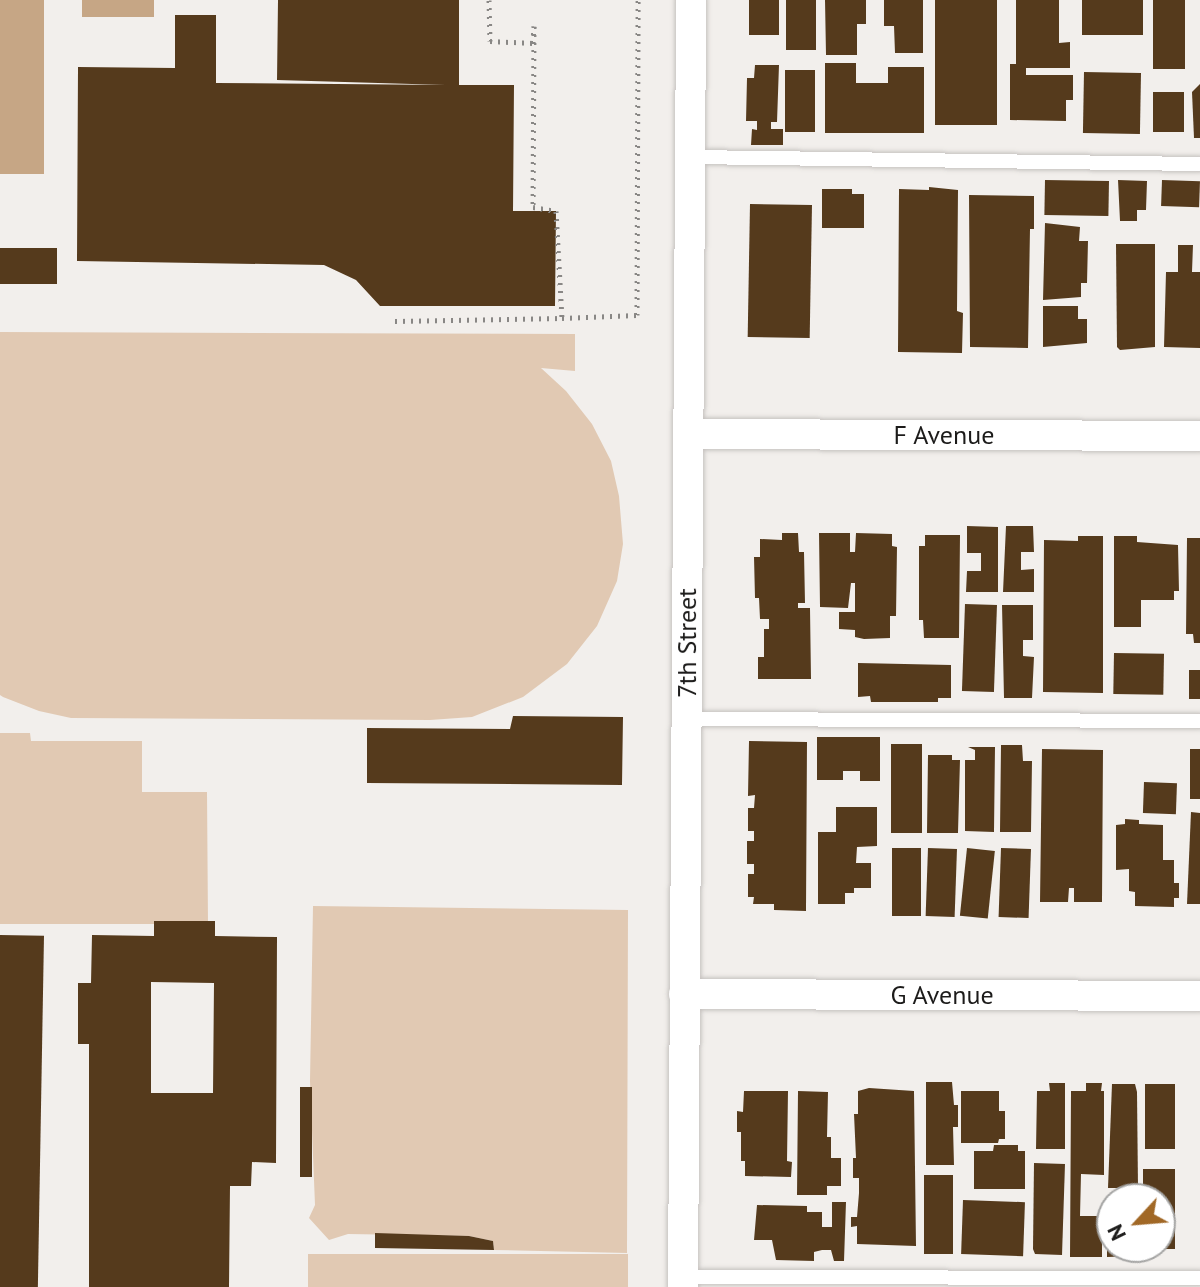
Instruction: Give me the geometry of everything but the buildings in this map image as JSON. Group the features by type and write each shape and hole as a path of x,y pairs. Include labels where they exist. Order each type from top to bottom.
{"street":[{"name":"7th Street","path":"683,1282 691,0"},
{"name":"F Avenue","path":"688,434 1200,436"},
{"name":"G Avenue","path":"684,994 1200,996"}],"lane":[{"path":"690,157 1200,164"},
{"path":"686,719 1200,721"},
{"path":"683,1282 1200,1278"}],"path":[{"path":"489,0 490,41 533,43 534,26 533,207 556,211 562,318"},
{"path":"395,321 637,315 638,0"}],"shaded area":[{"path":"0,0 44,0 44,174 0,174"},
{"path":"82,0 154,0 154,17 82,17"},
{"path":"0,332 575,334 575,371 541,368 566,391 592,424 611,461 619,496 623,544 617,581 597,626 567,664 523,697 472,717 430,720 71,718 39,711 3,697 0,695"},
{"path":"0,733 30,733 31,741 142,741 142,792 207,792 208,924 0,924"},
{"path":"313,906 628,910 627,1253 494,1250 493,1241 469,1236 348,1234 329,1240 309,1218 315,1205 310,1081"},
{"path":"308,1254 628,1254 628,1287 308,1287"}]}
